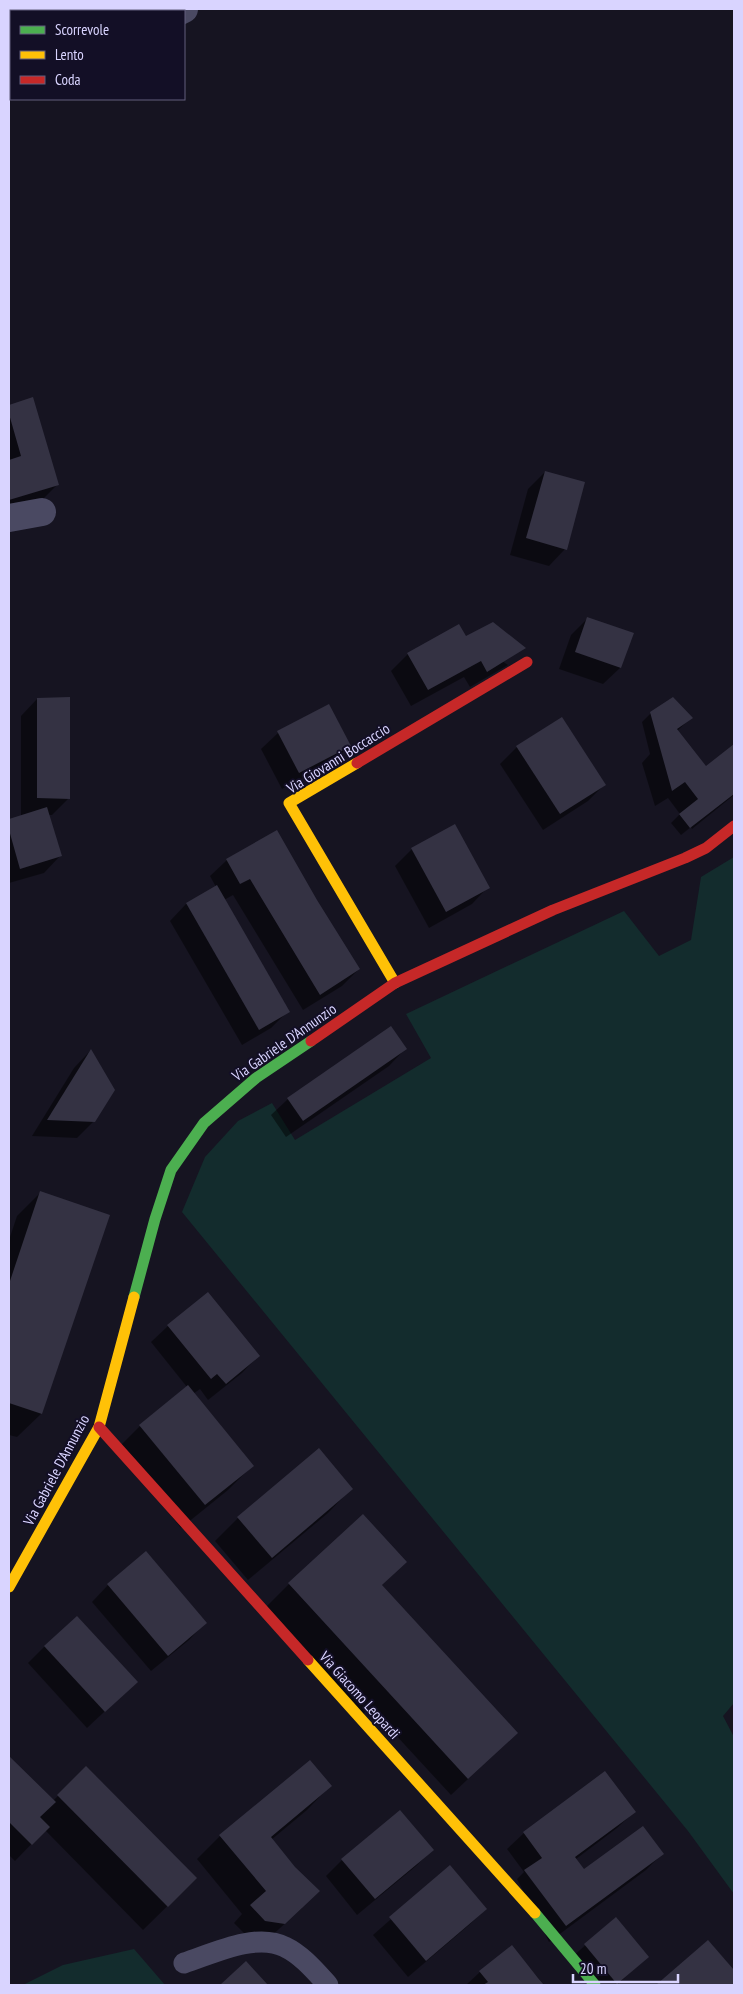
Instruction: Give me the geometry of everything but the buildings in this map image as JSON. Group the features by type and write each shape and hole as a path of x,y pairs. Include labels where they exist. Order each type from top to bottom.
{"street":[{"path":"9,518 42,512"},
{"name":"Via Giovanni Boccaccio","path":"395,983 289,803 527,662"},
{"name":"Via Gabriele D'Annunzio","path":"9,1587 99,1427 155,1219 171,1170 204,1122 256,1078 395,983 554,910 685,858 706,848 734,826"},
{"name":"Via Giacomo Leopardi","path":"99,1427 542,1921 595,1985"}],"lane":[{"path":"184,1963 244,1943 267,1942 285,1946 310,1965 328,1985"}],"green space":[{"path":"734,857 734,1703 723,1716 734,1737 734,1894 688,1831 182,1212 205,1157 238,1121 272,1103 295,1140 431,1058 406,1014 624,911 659,956 691,940 701,877"},
{"path":"134,1949 165,1985 23,1985 63,1965"}],"traffic: fast":[{"path":"134,1297 155,1219 171,1170 204,1123 256,1078 311,1041"},
{"path":"535,1913 595,1985"}],"traffic: slow":[{"path":"357,763 289,803 395,983"},
{"path":"9,1587 99,1427 134,1297"},
{"path":"308,1660 535,1913"}],"traffic: jam":[{"path":"357,763 527,662"},
{"path":"311,1041 395,983 553,910 685,858 706,848 734,826"},
{"path":"99,1427 308,1660"}]}
